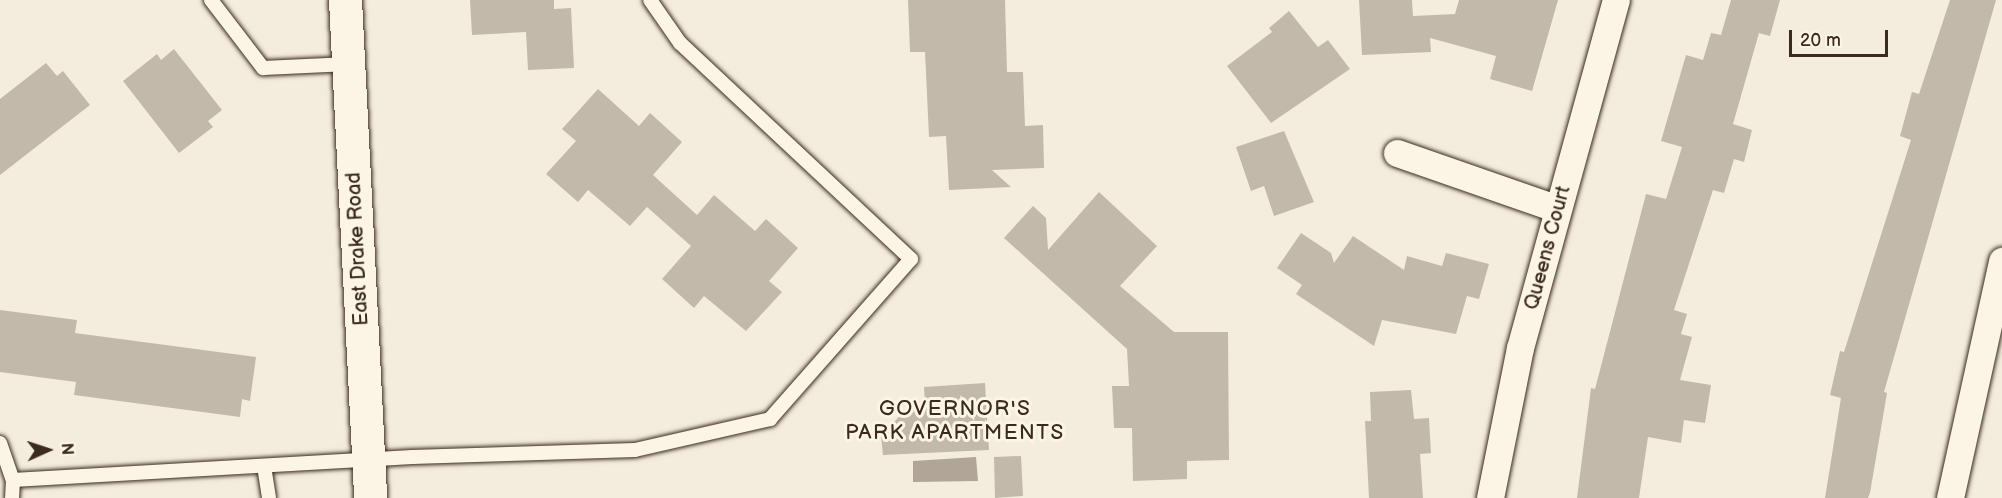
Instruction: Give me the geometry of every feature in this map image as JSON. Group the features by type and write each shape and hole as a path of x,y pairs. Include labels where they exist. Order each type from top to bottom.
{"main road":[{"name":"East Drake Road","path":"345,0 370,498"}],"street":[{"name":"Queens Court","path":"1490,498 1520,348 1616,0"},
{"path":"1397,153 1558,209"},
{"path":"1950,498 2002,261"}],"lane":[{"path":"211,0 263,68 349,64"},
{"path":"13,480 368,460 635,450 770,419 911,259 680,43 650,0"},
{"path":"0,443 13,480 12,498"},
{"path":"264,466 269,498"}],"shaded area":[{"path":"976,457 978,481 913,482 913,461"}],"building":[{"path":"470,0 554,0 554,9 571,8 574,68 528,70 526,32 472,35"},
{"path":"908,0 1005,0 1007,72 1023,72 1025,126 1043,125 1044,168 992,170 1011,187 949,190 946,136 929,137 925,52 910,52"},
{"path":"1359,0 1412,0 1413,16 1455,14 1459,0 1558,0 1532,91 1490,79 1496,56 1430,38 1431,52 1362,55"},
{"path":"1731,0 1780,0 1770,36 1759,33 1733,124 1752,130 1744,162 1734,159 1724,193 1713,190 1674,310 1687,314 1681,334 1692,337 1680,380 1711,385 1705,423 1684,420 1681,443 1648,437 1639,498 1577,498 1591,388 1595,389 1646,194 1666,199 1682,147 1661,141 1686,55 1703,60 1711,33 1721,35"},
{"path":"1950,0 1996,0 1884,392 1887,393 1870,493 1868,498 1825,498 1841,398 1830,395 1840,351 1844,352 1911,140 1900,136 1912,92 1919,94"},
{"path":"1289,11 1318,47 1328,40 1350,69 1271,123 1227,66 1272,32 1269,28"},
{"path":"174,49 222,110 208,121 213,127 179,153 123,81 157,54 161,60"},
{"path":"46,63 57,76 63,71 90,105 0,175 0,99"},
{"path":"598,89 639,126 650,113 682,142 653,175 697,215 714,195 755,231 766,219 798,248 769,281 782,292 746,331 704,296 694,308 662,279 691,246 647,207 630,226 588,190 578,202 546,174 576,141 562,129"},
{"path":"1284,131 1314,202 1274,216 1264,186 1251,191 1236,147"},
{"path":"1099,192 1157,246 1120,286 1174,332 1228,332 1229,460 1187,461 1187,479 1133,481 1132,428 1114,428 1112,386 1129,386 1127,349 1004,238 1033,206 1046,218 1048,250"},
{"path":"1301,233 1331,253 1334,263 1353,236 1404,270 1407,256 1442,266 1446,253 1489,264 1479,299 1467,296 1456,334 1382,320 1374,346 1296,294 1302,285 1277,268"},
{"path":"0,310 77,320 75,333 256,357 250,401 242,399 240,417 74,395 76,382 0,372"},
{"path":"985,383 989,450 883,455 881,436 910,405 925,404 924,387"},
{"path":"1411,390 1414,419 1429,418 1431,453 1420,454 1423,498 1369,498 1365,421 1371,421 1370,392"},
{"path":"1021,456 1023,496 995,498 994,457"}],"district":[{"name":"GOVERNOR'S PARK APARTMENTS","path":"955,421"}]}
